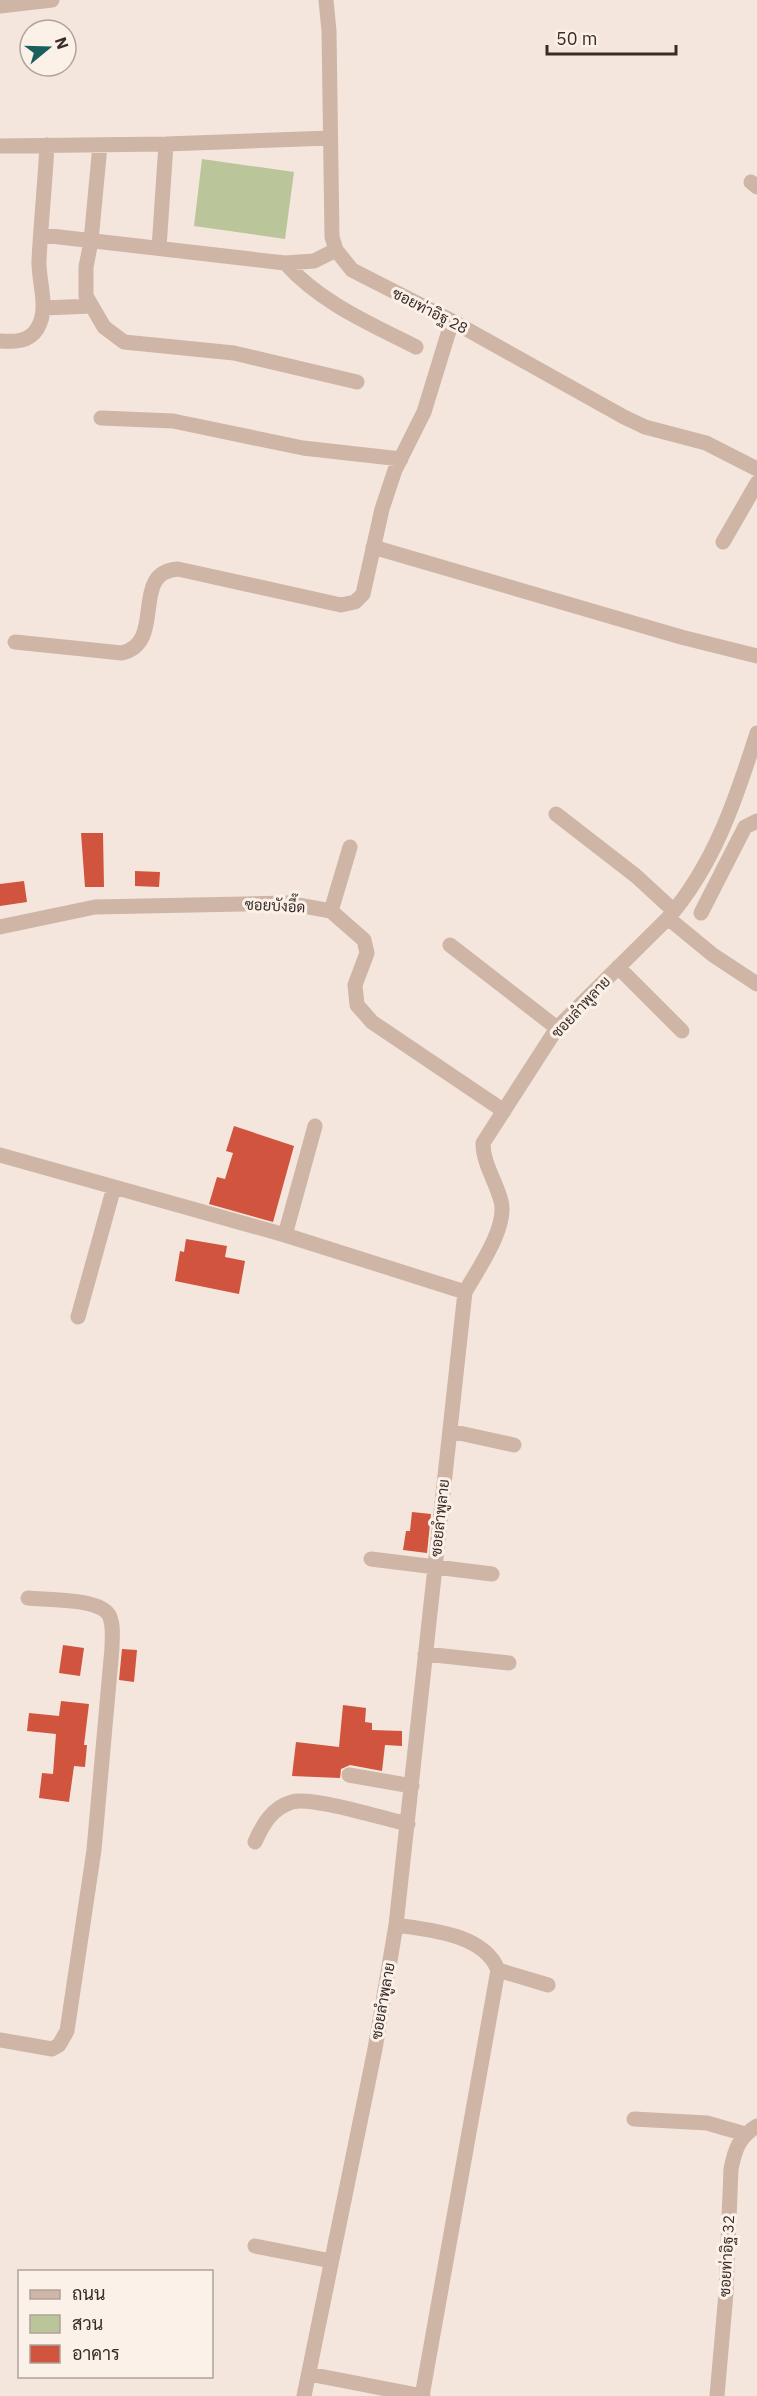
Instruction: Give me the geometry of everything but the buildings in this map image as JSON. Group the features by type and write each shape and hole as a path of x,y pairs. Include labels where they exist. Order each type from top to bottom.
{"street":[{"path":"0,6 52,0"},
{"path":"42,235 285,263 314,261 336,250 332,229 329,31 326,0"},
{"path":"0,146 166,144 330,138"},
{"path":"159,248 166,144"},
{"path":"0,341 16,342 27,338 37,328 43,308 39,263 47,145"},
{"path":"100,145 91,241 86,267 86,296 104,327 124,342 234,353 357,382"},
{"name":"ซอยท่าอิฐ 28","path":"336,250 352,270 452,321 624,417 645,427 706,443 757,469"},
{"path":"285,263 305,285 347,313 416,347"},
{"path":"43,308 92,306"},
{"path":"15,642 122,653 135,650 142,641 155,578 165,570 178,569 341,605 355,602 363,594 382,509 400,459 424,412 452,321"},
{"path":"101,418 173,422 303,448 400,459"},
{"path":"723,542 757,483"},
{"path":"373,547 681,637 757,656"},
{"name":"ซอยลำพูลาย","path":"304,2396 375,2049 396,1925 465,1292 498,1230 502,1216 502,1203 483,1155 483,1143 557,1028 671,914 719,842 757,733"},
{"path":"556,813 636,876 713,955 757,984"},
{"path":"701,913 745,827 757,821"},
{"path":"350,848 331,911 364,940 367,953 355,985 357,1005 372,1022 504,1111"},
{"name":"ซอยบังอี๊ด","path":"0,927 95,907 286,903 331,911"},
{"path":"450,945 557,1028"},
{"path":"618,968 682,1031"},
{"path":"285,1235 315,1126"},
{"path":"0,1155 285,1235 465,1292"},
{"path":"78,1317 114,1187"},
{"path":"450,1431 514,1445"},
{"path":"371,1559 434,1569 492,1574"},
{"path":"0,2040 52,2049 59,2046 67,2031 94,1850 112,1648 110,1618 104,1609 91,1604 28,1599"},
{"path":"424,1653 509,1663"},
{"path":"349,1775 412,1786"},
{"path":"255,1842 268,1817 294,1801 312,1802 408,1824"},
{"path":"309,2374 422,2396 498,1970 488,1952 474,1944 430,1930 396,1925"},
{"path":"498,1970 548,1985"},
{"path":"634,2119 707,2124 751,2130"},
{"name":"ซอยท่าอิฐ 32","path":"717,2396 726,2293 731,2169 735,2149 751,2130"},
{"path":"255,2246 331,2261"}],"green space":[{"path":"202,159 294,172 285,239 194,226"}]}
